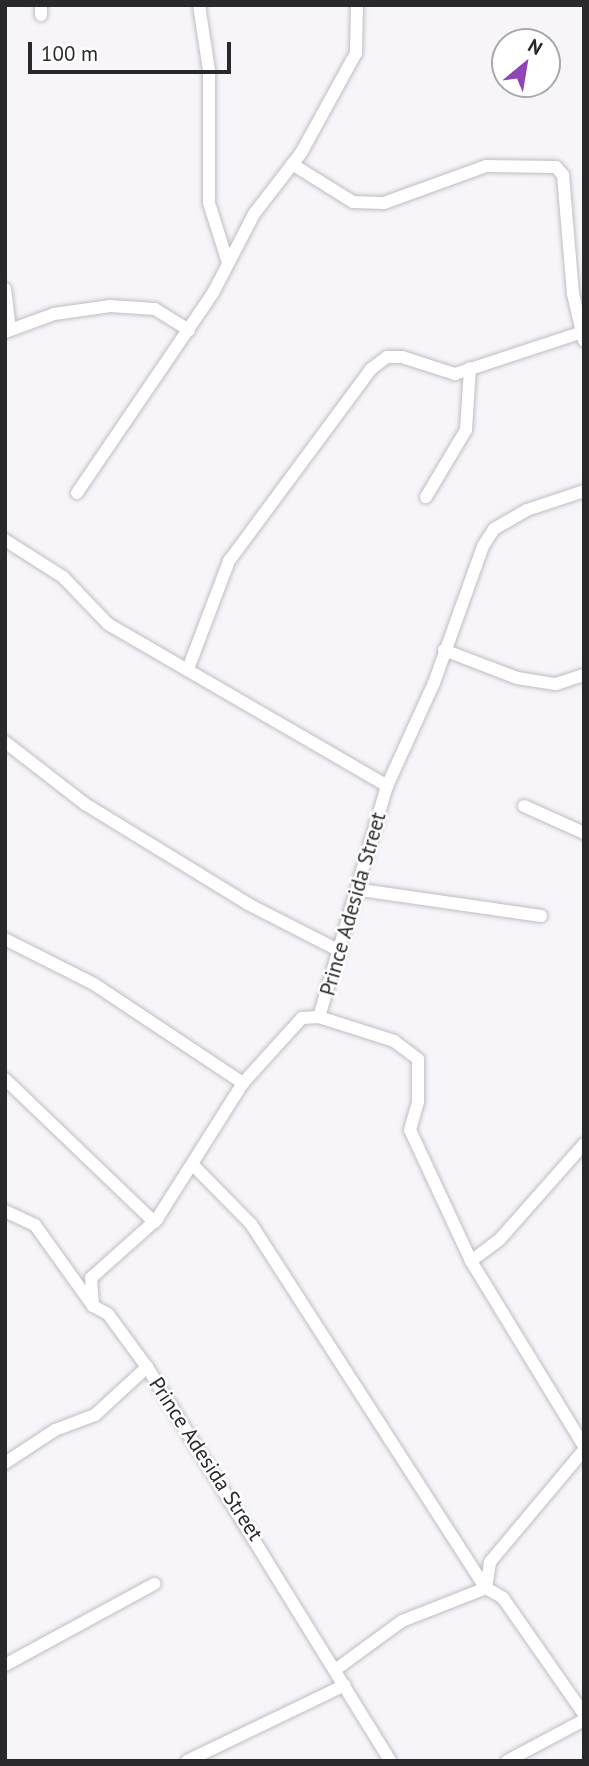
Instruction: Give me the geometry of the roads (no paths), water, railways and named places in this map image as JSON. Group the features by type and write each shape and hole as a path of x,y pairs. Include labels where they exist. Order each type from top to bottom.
{"street":[{"path":"199,5 209,70 209,203 228,263"},
{"path":"77,493 189,330 228,263 292,164 356,53 357,5"},
{"path":"188,669 229,561 370,369 395,357 436,372 470,368 582,337 563,175 556,167 486,166 384,203 353,202 292,164"},
{"path":"5,289 7,331 110,306 155,309 189,330"},
{"path":"426,497 467,429 470,368"},
{"name":"Prince Adesida Street","path":"390,1761 147,1367 108,1314 93,1307 91,1278 154,1222 195,1167 243,1083 302,1018 319,1017 361,890 387,786 494,528 584,491"},
{"path":"5,540 63,577 99,618 387,786"},
{"path":"444,650 517,678 556,684 584,675"},
{"path":"5,742 85,804 248,904 340,951"},
{"path":"524,806 584,833"},
{"path":"361,890 541,916"},
{"path":"5,939 94,984 243,1083"},
{"path":"319,1017 394,1041 418,1059 418,1102 410,1130 471,1261 584,1448 490,1562 486,1588"},
{"path":"5,1079 154,1222"},
{"path":"471,1261 500,1239 584,1144"},
{"path":"195,1167 251,1224 303,1297 486,1588 503,1598 584,1714"},
{"path":"5,1211 35,1225 93,1307"},
{"path":"5,1463 55,1430 96,1415 147,1367"},
{"path":"5,1665 154,1584"},
{"path":"335,1670 402,1621 486,1588"},
{"path":"187,1761 345,1685"},
{"path":"507,1761 584,1720"}]}
